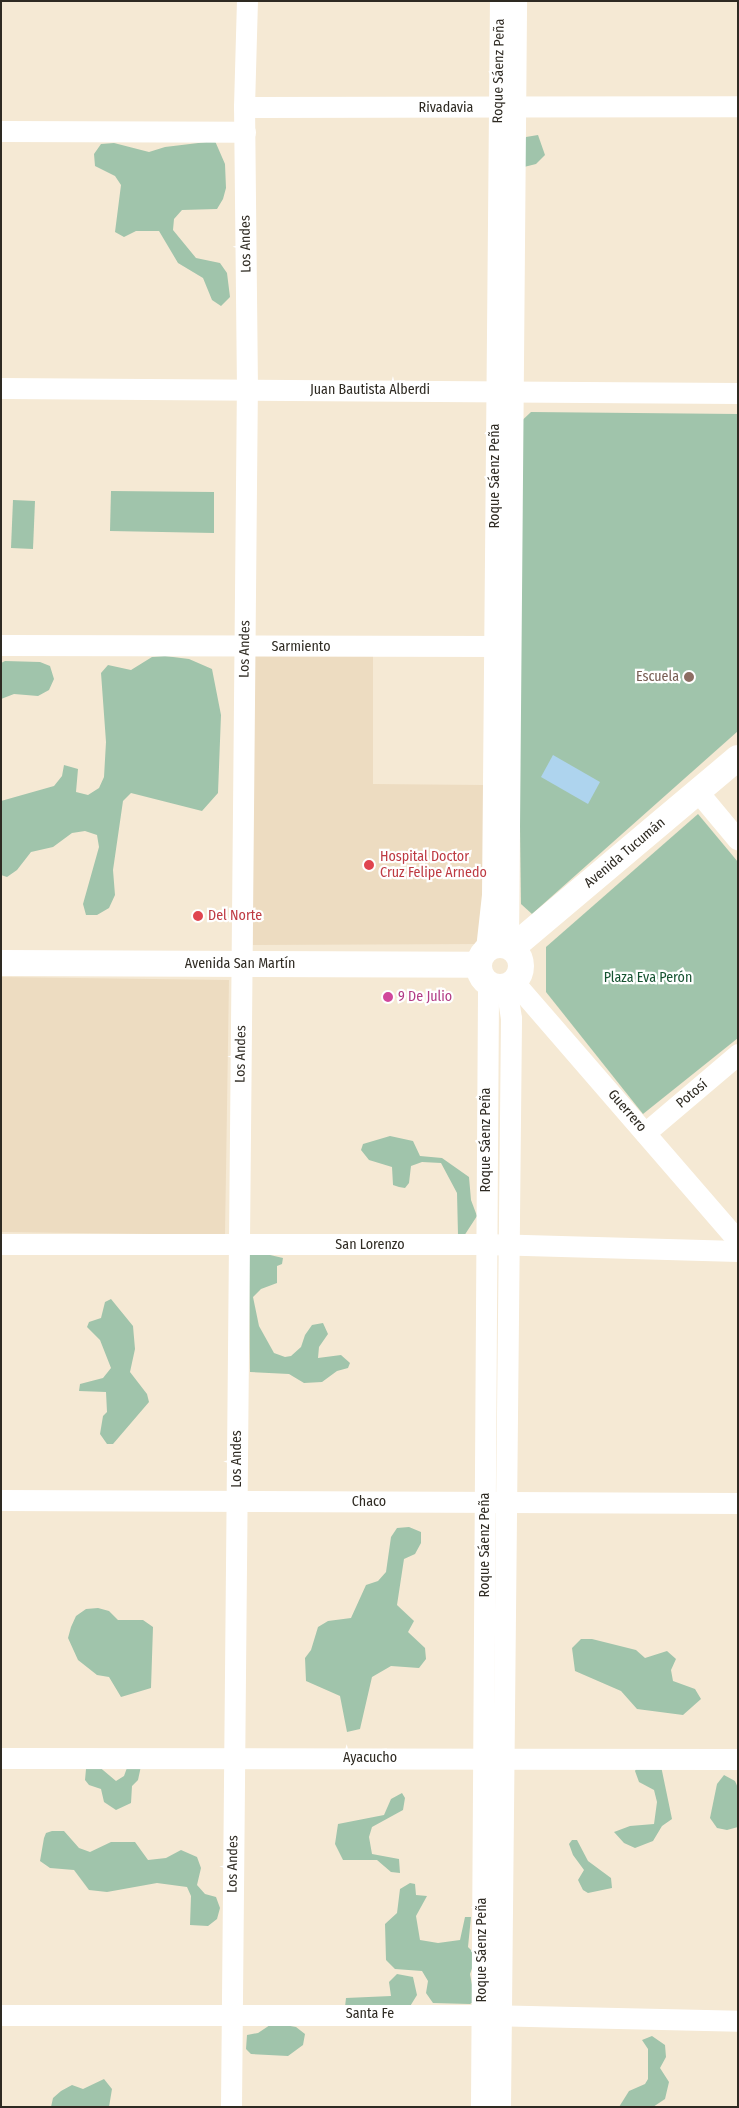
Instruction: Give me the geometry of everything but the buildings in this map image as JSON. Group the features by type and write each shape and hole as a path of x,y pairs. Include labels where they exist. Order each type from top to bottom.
{"main road":[{"name":"Avenida Tucumán","path":"499,966 738,758"},
{"name":"Avenida San Martín","path":"1,962 499,966"}],"street":[{"name":"Los Andes","path":"231,2107 247,390 244,107 247,1"},
{"name":"Roque Sáenz Peña","path":"500,1 507,108"},
{"name":"Roque Sáenz Peña","path":"495,1502 486,1244 499,966 507,108 516,1"},
{"name":"Rivadavia","path":"244,107 507,108 738,106"},
{"path":"1,130 245,132"},
{"name":"Juan Bautista Alberdi","path":"1,388 738,393"},
{"name":"Sarmiento","path":"1,645 244,647 503,646"},
{"path":"698,792 738,840"},
{"name":"Roque Sáenz Peña","path":"499,966 511,1018 508,1246 495,1502 492,1758 491,2016 500,2107"},
{"name":"Guerrero","path":"499,966 738,1241"},
{"name":"Potosí","path":"645,1133 738,1054"},
{"name":"San Lorenzo","path":"1,1244 486,1244 738,1251"},
{"name":"Chaco","path":"1,1500 738,1503"},
{"name":"Ayacucho","path":"1,1758 738,1759"},
{"name":"Santa Fe","path":"1,2015 232,2014 738,2020"},
{"name":"Roque Sáenz Peña","path":"481,2107 491,2016"}],"shaded area":[{"name":"Hospital Doctor Cruz Felipe Arnedo","path":"253,654 373,654 373,784 485,785 485,944 253,945"},
{"path":"1,977 229,980 225,1235 1,1232"}],"green space":[{"path":"538,135 545,155 536,164 524,167 518,147 526,137"},
{"path":"215,141 225,164 226,188 223,199 217,209 182,210 174,219 173,230 196,258 220,263 227,273 230,297 221,306 212,300 203,278 178,263 159,231 136,231 124,237 115,232 121,185 115,176 95,166 94,154 101,144 114,143 149,152 165,147"},
{"path":"531,412 738,414 738,731 532,914 521,904 515,427"},
{"path":"111,491 214,492 214,533 110,531"},
{"path":"13,500 35,501 33,549 11,548"},
{"path":"165,656 189,659 212,669 221,715 218,793 202,811 131,793 123,801 113,870 115,895 109,908 97,915 86,915 83,904 99,847 97,835 85,831 72,833 53,847 31,852 17,870 7,877 1,875 1,801 54,786 62,776 64,765 78,769 76,792 88,795 99,788 104,777 106,742 101,673 108,665 131,670 152,657"},
{"path":"5,661 40,662 50,666 54,679 49,690 38,696 14,694 1,699 1,663"},
{"name":"Plaza Eva Perón","path":"698,814 738,862 738,1038 643,1114 546,992 546,947"},
{"path":"390,1136 413,1141 420,1156 442,1158 469,1177 471,1200 477,1216 464,1236 458,1235 457,1193 441,1163 422,1162 411,1166 409,1183 405,1188 393,1185 392,1167 369,1160 361,1150 363,1144"},
{"path":"249,1250 283,1258 282,1264 277,1266 277,1283 261,1289 253,1297 259,1326 274,1353 285,1357 291,1356 301,1347 305,1335 312,1325 323,1323 328,1334 319,1347 318,1358 341,1355 350,1363 348,1368 337,1371 322,1382 304,1383 289,1374 250,1372"},
{"path":"111,1299 133,1326 135,1349 130,1372 147,1394 149,1402 113,1444 107,1444 100,1434 103,1416 107,1412 106,1392 79,1391 80,1384 103,1378 111,1368 100,1340 87,1327 89,1322 101,1318 105,1302"},
{"path":"409,1527 421,1532 421,1543 415,1554 404,1559 397,1605 414,1621 408,1632 425,1648 426,1659 419,1668 391,1666 372,1677 360,1729 347,1732 340,1696 306,1681 305,1658 311,1650 318,1627 328,1621 351,1618 366,1585 378,1581 386,1572 391,1537 397,1528"},
{"path":"98,1608 109,1611 118,1620 143,1620 153,1627 151,1688 121,1697 109,1677 97,1675 78,1660 68,1638 71,1627 76,1616 86,1609"},
{"path":"581,1639 592,1639 636,1650 645,1658 667,1651 676,1659 671,1670 673,1681 695,1689 701,1699 683,1715 637,1709 621,1691 575,1671 572,1648"},
{"path":"97,1765 116,1781 124,1776 128,1765 141,1766 138,1780 132,1786 131,1803 116,1810 104,1802 101,1789 89,1785 85,1780 86,1769"},
{"path":"638,1765 661,1766 672,1819 662,1826 653,1841 635,1848 624,1843 614,1832 630,1826 654,1824 657,1802 654,1790 639,1782 635,1771"},
{"path":"724,1775 735,1781 738,1788 738,1827 727,1830 717,1828 710,1818 717,1784"},
{"path":"402,1793 405,1798 403,1810 372,1827 369,1837 372,1854 399,1859 400,1873 391,1872 377,1860 343,1860 335,1844 338,1824 384,1815 391,1799"},
{"path":"64,1831 79,1848 90,1852 111,1842 135,1842 148,1860 166,1858 181,1850 197,1857 201,1868 197,1885 205,1894 216,1897 220,1908 217,1919 208,1926 190,1925 191,1896 187,1887 157,1883 107,1892 89,1890 74,1870 50,1868 40,1861 46,1833"},
{"path":"572,1840 577,1840 588,1861 611,1878 612,1888 588,1893 583,1890 578,1880 584,1870 573,1855 569,1844"},
{"path":"410,1883 415,1884 416,1895 427,1896 416,1916 420,1940 438,1943 460,1940 465,1917 471,1917 468,1947 472,1951 474,1963 470,1974 475,2001 470,2004 433,2003 426,1993 428,1981 422,1971 395,1969 386,1960 385,1924 397,1913 400,1889"},
{"path":"397,1974 413,1977 417,1995 409,2008 345,2007 346,1998 391,1996 389,1982"},
{"path":"273,2023 296,2027 305,2034 303,2045 288,2056 251,2054 246,2049 247,2035 258,2033"},
{"path":"652,2036 665,2045 666,2057 660,2068 669,2082 665,2099 653,2107 619,2107 629,2091 645,2084 648,2079 648,2049 642,2040"},
{"path":"104,2079 112,2089 109,2107 51,2107 53,2098 72,2085 83,2089"}],"water":[{"path":"553,755 600,782 588,804 541,777"}],"place":[{"name":"Escuela","path":"689,677"},
{"name":"Hospital Doctor Cruz Felipe Arnedo","path":"369,865"},
{"name":"Del Norte","path":"198,916"},
{"name":"9 De Julio","path":"388,997"}]}
